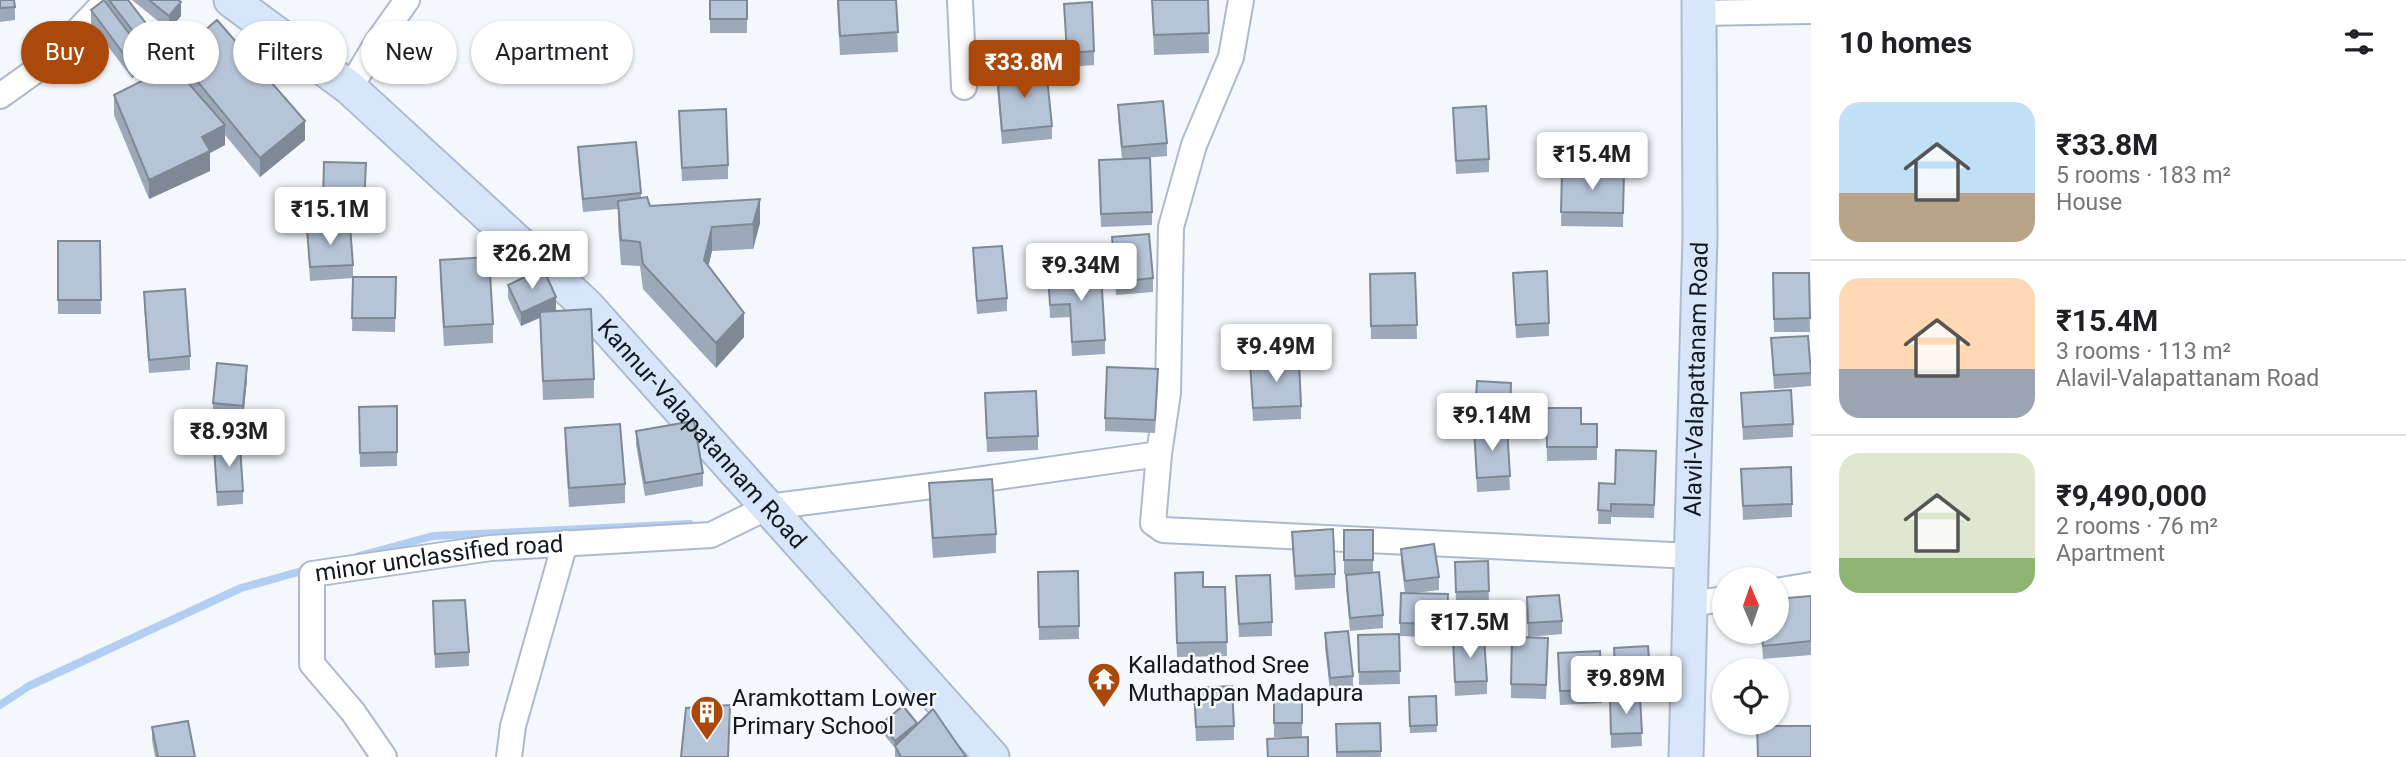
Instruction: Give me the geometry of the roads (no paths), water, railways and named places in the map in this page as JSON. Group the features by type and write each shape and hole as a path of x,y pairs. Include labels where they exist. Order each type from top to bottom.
{"main road":[{"name":"Kannur-Valapatannam Road","path":"231,0 350,88 587,306 992,757"},
{"name":"Alavil-Valapattanam Road","path":"1686,757 1700,236 1699,6"}],"street":[{"path":"0,96 50,61 107,0"},
{"path":"350,88 407,0"},
{"path":"960,0 964,87"},
{"path":"1241,0 1231,57 1194,145 1171,228 1168,393 1153,523 1163,530 1692,556"},
{"path":"1699,6 1811,11"},
{"name":"minor unclassified road","path":"384,757 353,712 312,664 312,574 491,548 711,535 768,507 1159,454"},
{"path":"509,757 513,726 565,544"},
{"path":"1789,589 1811,585"},
{"path":"1690,604 1712,601"}],"waterway":[{"path":"359,556 433,536 690,524"},
{"path":"0,705 29,686 241,588 309,569"}],"place":[{"name":"Kalladathod Sree Muthappan Madapura","path":"1104,709"},
{"name":"Aramkottam Lower Primary School","path":"707,742"}]}
